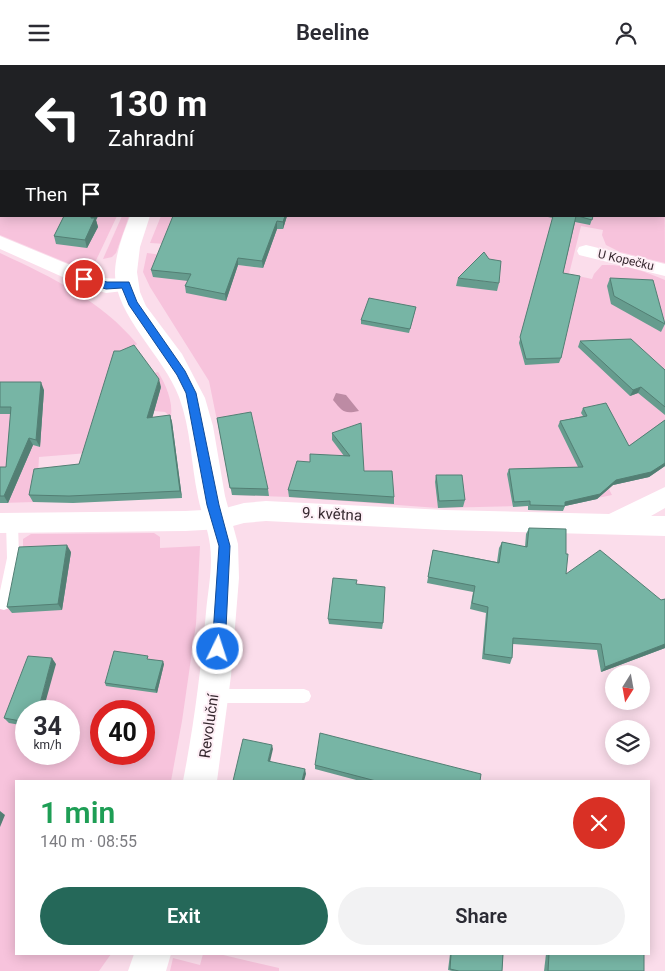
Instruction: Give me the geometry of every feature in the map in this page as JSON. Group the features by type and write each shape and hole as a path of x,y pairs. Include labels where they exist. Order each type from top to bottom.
{"street":[{"name":"Revoluční","path":"140,217 126,256 125,285 133,303 181,373 191,393 224,546 213,696 200,780"},
{"path":"0,242 92,282 106,285 125,285"},
{"name":"U Kopečku","path":"586,251 665,270"},
{"path":"609,526 665,497"},
{"name":"9. května","path":"6,523 217,519 244,513 266,511 665,527"},
{"path":"147,971 152,955"}],"lane":[{"path":"4,604 13,558 6,523"},
{"path":"213,696 304,696"}],"shaded area":[{"path":"0,217 117,217 89,272 0,235"},
{"path":"122,217 129,217 116,253 112,257 103,259"},
{"path":"161,217 665,217 665,263 620,252 606,245 602,235 603,230 581,226 569,274 592,279 602,265 610,265 634,269 665,280 665,457 655,464 660,469 649,477 613,485 609,489 612,495 563,505 438,508 289,497 232,495 209,381 150,287 143,272 147,253 261,268 166,244 150,243"},
{"path":"0,253 38,271 91,302 123,328 137,344 115,366 88,453 39,457 38,476 72,501 0,503"},
{"path":"158,372 168,393 171,417 165,412 154,411 161,387 152,374"},
{"path":"336,393 346,395 359,411 347,412 342,410 333,400"},
{"path":"154,533 160,537 160,548 200,546 196,624 171,780 15,780 15,955 110,955 99,971 0,971 0,606 23,553 23,539 31,534"},
{"path":"203,955 223,955 279,968 279,971 170,971 173,958 200,965"}],"building":[{"path":"64,217 95,218 85,240 54,236"},
{"path":"173,217 285,217 283,222 277,221 262,261 238,258 225,294 185,286 191,274 151,270"},
{"path":"553,217 576,217 563,273 580,276 561,358 526,359 520,337"},
{"path":"582,217 593,217 592,220"},
{"path":"484,252 489,259 501,261 499,283 458,278"},
{"path":"610,278 653,280 665,324 614,296"},
{"path":"369,298 416,307 410,329 361,320"},
{"path":"631,339 665,370 665,407 641,387 633,390 580,341"},
{"path":"134,345 159,379 147,418 170,415 180,491 69,496 29,495 34,469 79,464 114,351 120,351"},
{"path":"0,382 41,382 36,440 29,438 4,496 0,496 0,467 6,467 11,407 0,407"},
{"path":"606,403 629,446 665,420 665,463 651,472 616,480 600,494 565,502 565,506 530,505 530,501 514,502 509,469 583,467 560,421 587,416 583,408"},
{"path":"251,412 268,489 230,488 217,418"},
{"path":"361,423 364,471 392,471 394,497 288,490 297,461 310,462 310,454 350,456 332,433"},
{"path":"436,475 462,475 465,500 439,501"},
{"path":"529,528 566,529 566,554 568,554 566,574 600,550 661,600 665,599 665,644 610,665 605,665 605,667 601,644 513,638 512,658 484,654 488,607 472,603 475,586 428,577 433,550 499,563 502,542 527,547"},
{"path":"67,545 58,604 7,607 19,547"},
{"path":"333,578 357,580 356,584 385,587 383,623 328,619"},
{"path":"114,651 148,656 147,659 163,661 155,690 105,683"},
{"path":"28,656 52,658 41,700 15,700 15,720 4,718"},
{"path":"320,733 481,774 480,780 372,780 315,765"},
{"path":"243,739 272,745 268,761 305,769 302,780 233,780"},
{"path":"451,955 503,955 502,971 459,971 450,969"},
{"path":"549,955 644,955 644,971 548,971"}],"route":[{"path":"84,279 99,284 125,285 133,303 181,373 191,393 213,505 221,529 224,546 218,649"}]}
